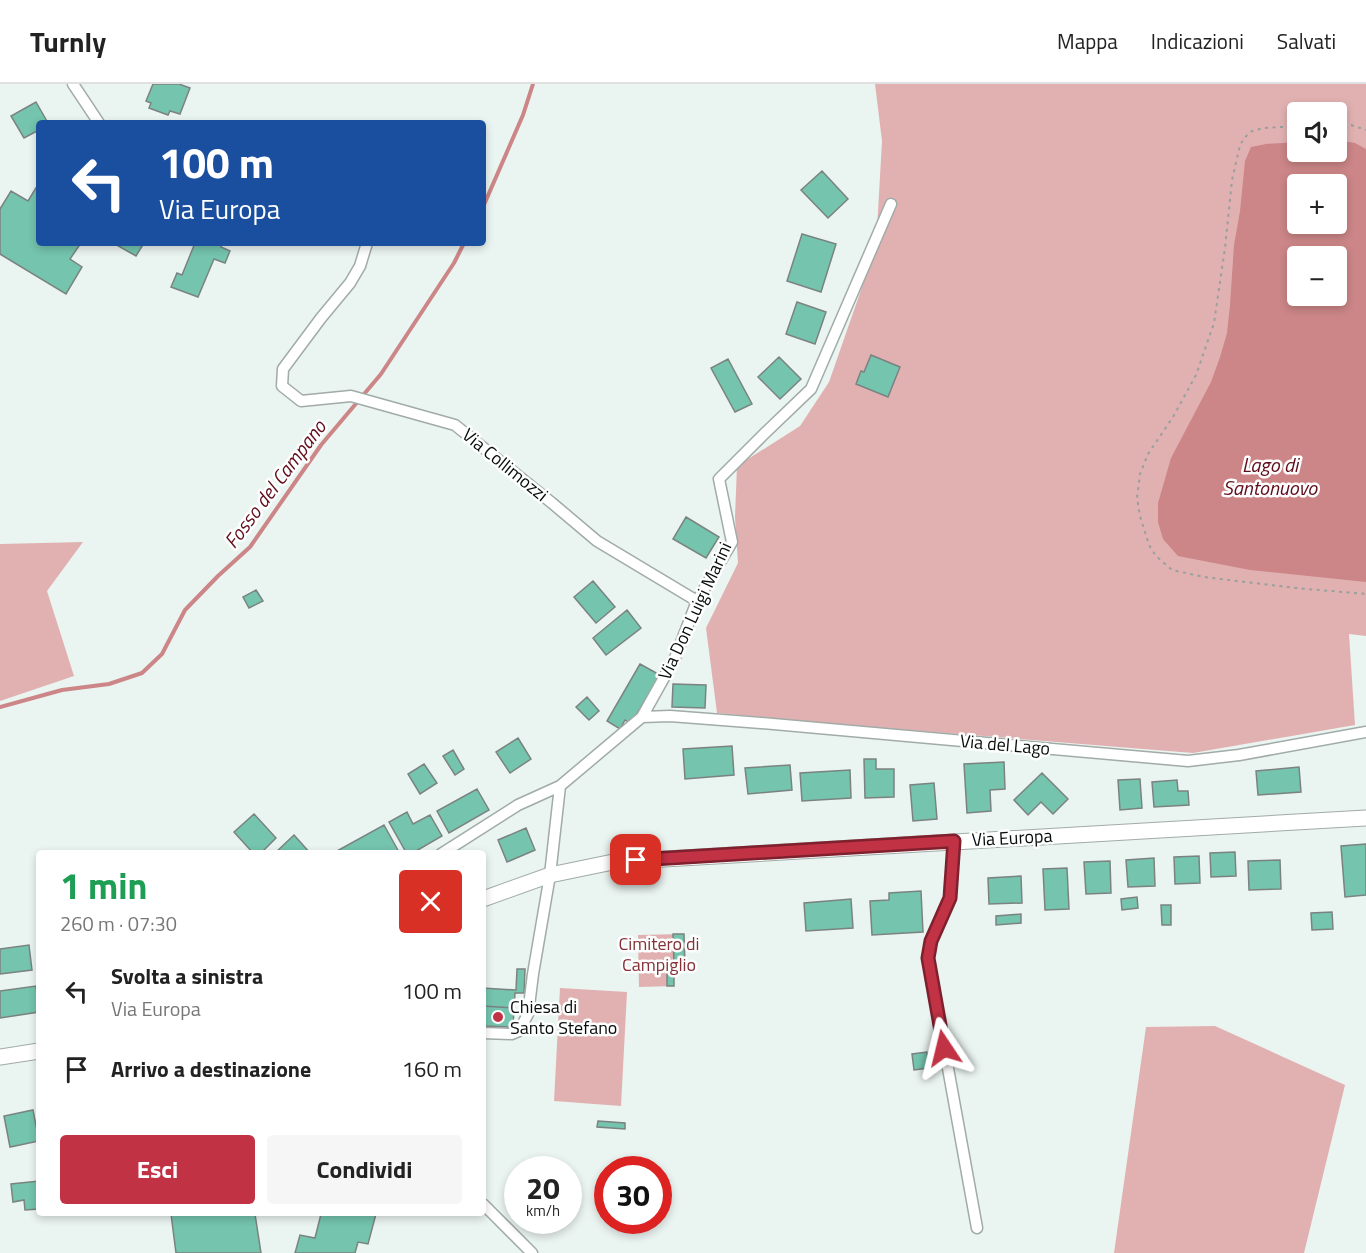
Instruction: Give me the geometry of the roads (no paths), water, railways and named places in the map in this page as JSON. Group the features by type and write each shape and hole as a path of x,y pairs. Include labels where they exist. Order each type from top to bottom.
{"main road":[{"name":"Via Europa","path":"486,898 550,875 613,862 1366,818"},
{"path":"0,1056 36,1051"}],"street":[{"path":"73,84 97,120"},
{"name":"Via Don Luigi Marini","path":"447,850 518,805 560,786 642,717 675,658 697,602 732,542 719,479 811,389 891,204"},
{"name":"Via Collimozzi","path":"366,246 360,266 350,283 283,369 282,386 301,401 351,396 454,425 597,541 697,602"},
{"name":"Via del Lago","path":"642,717 670,716 761,723 1188,761 1239,755 1366,732"},
{"path":"486,1033 512,1034 519,1031 528,1014 550,875 560,786"},
{"path":"954,841 950,898 931,941 928,958 977,1228"},
{"path":"486,1207 532,1253"}],"water":[{"name":"Lago di Santonuovo","path":"1347,142 1366,149 1366,582 1250,570 1178,556 1163,539 1158,522 1158,503 1171,458 1211,382 1227,333 1234,245 1245,161 1251,147 1287,143 1287,162 1347,162"}],"waterway":[{"name":"Fosso del Campano","path":"486,200 523,115 533,84"},
{"name":"Fosso del Campano","path":"0,707 62,690 109,684 142,673 162,654 185,610 250,547 321,445 381,374 454,263 462,246"}],"place":[{"name":"Chiesa di Santo Stefano","path":"498,1017"}],"park label":[{"name":"Cimitero di Campiglio","path":"659,954"}]}
